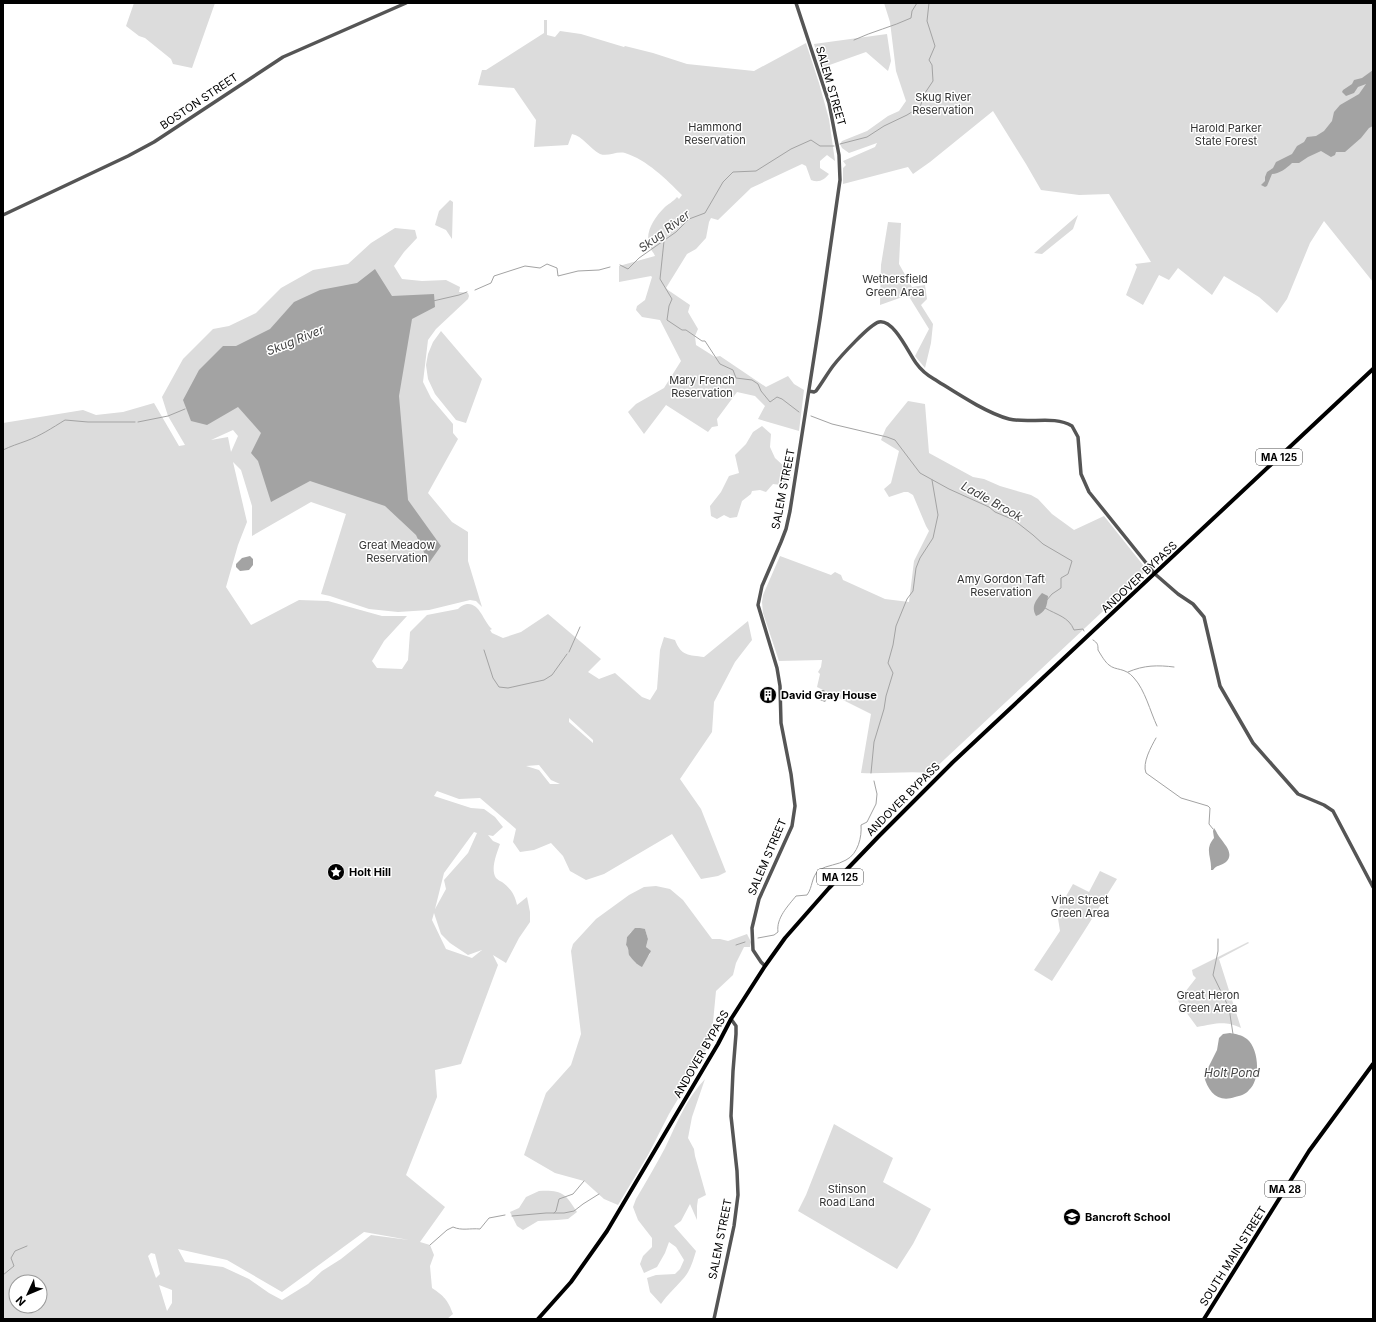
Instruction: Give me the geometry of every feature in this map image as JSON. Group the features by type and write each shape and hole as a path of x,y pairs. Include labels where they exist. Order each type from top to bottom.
{"main road":[{"name":"ANDOVER BYPASS","path":"538,1319 571,1282 607,1231 718,1044 731,1019 765,966 829,888 952,763 1373,369"},
{"name":"SOUTH MAIN STREET","path":"1204,1319 1309,1151 1373,1064"}],"street":[{"name":"BOSTON STREET","path":"3,215 128,156 154,142 283,57 406,3"},
{"name":"SALEM STREET","path":"765,966 753,950 752,928 759,899 792,826 795,802 781,724 780,686 777,668 758,605 762,586 786,529 839,196 840,170 839,155 829,103 796,3"},
{"path":"809,391 816,391 833,366 869,329 878,323 887,323 894,329 913,358 924,371 933,378 989,411 1014,420 1058,421 1072,426 1078,437 1080,471 1085,485 1155,574 1178,594 1193,604 1202,614 1209,633 1213,660 1220,686 1253,743 1298,794 1324,805 1333,811 1373,887"},
{"name":"SALEM STREET","path":"714,1319 734,1226 738,1195 731,1116 732,1071 736,1026 731,1019"}],"green space":[{"path":"134,3 215,3 192,68 173,64 171,59 145,38 139,36 126,26"},
{"name":"Harold Parker State Forest","path":"884,3 1373,3 1373,282 1324,221 1310,243 1287,299 1277,313 1259,297 1224,276 1212,295 1178,268 1169,280 1159,275 1143,305 1126,295 1137,267 1135,264 1151,262 1109,194 1079,195 1041,190 993,111 913,174 908,167 843,184 843,168 846,165 843,161 875,147 877,143 849,153 842,148 840,144 842,141 867,131 888,116 899,111 906,101 896,71 890,22"},
{"name":"Hammond Reservation","path":"544,20 547,20 547,35 555,37 560,31 581,34 624,47 653,53 687,64 754,71 806,43 829,119 835,161 827,155 820,161 820,168 829,174 821,180 811,180 806,166 802,164 751,188 718,220 711,218 706,238 696,249 687,254 666,288 690,305 688,312 698,329 695,336 696,345 715,357 720,356 766,387 788,376 794,384 804,390 799,431 758,419 765,406 755,396 737,392 717,419 718,426 712,427 708,432 666,405 644,434 628,412 636,404 664,388 681,361 660,320 642,317 636,310 637,306 645,300 652,277 619,282 619,266 655,256 648,240 648,235 652,225 664,208 677,197 679,199 682,195 663,177 641,160 625,153 606,155 600,154 576,135 572,134 568,145 534,147 536,120 514,88 478,85 482,70 486,70 544,33"},
{"name":"Skug River Reservation","path":"887,34 891,61 888,71 866,52 821,68 814,44"},
{"path":"450,200 453,202 452,239 446,230 435,225 439,211"},
{"path":"1078,215 1073,229 1042,254 1034,253"},
{"name":"Wethersfield Green Area","path":"888,222 901,223 899,264 912,287 925,285 927,299 921,305 933,324 931,343 925,368 915,356 929,329 908,295 880,305 881,265"},
{"name":"Great Meadow Reservation","path":"395,228 415,230 417,238 394,266 402,279 422,281 446,280 460,287 459,292 468,293 468,299 436,329 428,340 423,382 431,398 453,424 453,433 458,439 428,493 452,522 468,532 468,561 482,607 476,601 470,600 429,610 398,612 369,609 321,594 346,514 311,502 252,536 252,506 241,470 233,462 247,522 238,545 226,587 251,625 299,600 328,601 382,616 407,616 384,641 372,661 377,668 402,669 408,660 410,632 427,615 458,609 467,604 471,604 481,613 492,629 490,630 492,633 503,638 521,632 548,614 601,659 588,672 599,679 615,673 642,697 650,700 657,689 660,650 664,637 675,640 680,649 686,654 704,657 748,621 752,640 735,662 714,702 712,732 680,779 701,809 726,872 718,876 701,879 672,834 604,874 586,880 570,871 563,856 551,843 534,850 520,852 513,842 516,829 480,798 459,799 437,791 434,796 471,808 484,809 495,817 503,827 493,836 488,835 493,841 500,844 494,866 494,874 496,878 510,889 517,905 527,897 530,912 530,922 519,938 506,963 493,955 498,965 461,1064 435,1070 437,1097 406,1175 445,1207 420,1242 430,1245 434,1255 430,1266 432,1288 443,1296 449,1305 453,1314 447,1319 3,1319 3,423 83,410 96,415 123,412 154,403 179,446 185,445 168,416 162,397 183,359 213,329 229,326 256,313 281,288 313,270 348,264 371,243","holes":["233,430 238,436 231,452 228,437 211,440","569,718 593,740 593,743 569,722","539,765 551,780 560,784 550,784 539,770 526,766","474,832 477,833 468,853 444,880 446,889 435,909 444,873","434,913 441,934 450,943 468,955 482,950 472,958 446,949 432,920","364,1232 409,1240 371,1235 341,1259 322,1271 308,1284 282,1300 249,1279 223,1267 185,1262 178,1249 227,1260 282,1292","151,1253 155,1254 160,1274 156,1278 148,1256","159,1285 172,1290 172,1303 167,1311"]},
{"path":"441,331 482,379 466,423 456,420 435,394 428,379 426,365 428,354 433,342"},
{"name":"Amy Gordon Taft Reservation","path":"908,401 925,404 929,453 973,477 984,479 1000,486 1031,495 1038,499 1052,514 1074,530 1104,516 1147,570 930,773 861,773 871,714 817,687 820,674 818,672 821,667 822,660 779,661 763,613 762,602 763,595 780,556 831,575 835,572 841,575 843,580 885,599 909,602 914,561 929,531 913,495 908,492 904,492 889,497 884,489 891,483 899,451 881,440 886,428"},
{"path":"762,426 771,434 770,447 775,458 787,469 791,478 782,485 773,484 766,492 760,490 752,491 751,494 742,501 737,517 730,518 724,515 717,519 711,516 710,506 721,492 729,476 739,473 735,455 746,444 753,432"},
{"name":"Vine Street Green Area","path":"1100,871 1117,879 1052,981 1034,970 1060,931 1057,912 1073,884 1089,892"},
{"path":"656,886 670,889 683,900 712,939 728,941 747,934 751,942 750,947 744,947 736,963 733,975 716,991 712,1033 703,1057 618,1205 604,1199 584,1181 555,1173 524,1155 546,1093 571,1065 581,1034 571,951 573,944 596,919 629,895 644,887","holes":["645,929 648,939 646,947 650,954 646,959 636,963 629,954 628,947 626,945 627,937 631,932"]},
{"name":"Great Heron Green Area","path":"1248,942 1249,943 1219,959 1241,1028 1224,1023 1197,1027 1178,1001 1196,978 1193,975 1192,970"},
{"path":"705,1079 692,1117 688,1138 694,1149 706,1195 698,1199 697,1220 690,1204 681,1221 674,1226 696,1251 687,1274 661,1304 650,1292 647,1278 656,1275 675,1274 680,1269 684,1260 676,1247 669,1242 657,1267 644,1273 640,1264 643,1256 652,1247 652,1238 638,1220 633,1207 665,1148 687,1103"},
{"name":"Stinson Road Land","path":"834,1124 893,1158 883,1182 931,1209 913,1244 897,1269 798,1211 806,1195"},
{"path":"539,1191 553,1191 562,1194 577,1212 568,1219 538,1221 523,1230 517,1226 510,1212 519,1208 526,1197"}],"water":[{"path":"1373,70 1373,126 1369,128 1361,138 1345,152 1336,152 1335,155 1331,157 1321,151 1299,163 1292,163 1283,170 1272,174 1267,186 1265,187 1261,185 1265,181 1267,172 1273,168 1276,162 1292,154 1297,146 1304,142 1307,137 1316,136 1324,131 1332,121 1334,112 1340,105 1359,94 1366,84 1358,87 1354,93 1346,96 1342,92 1343,90 1352,84 1354,80 1362,78"},
{"path":"375,269 392,296 434,294 435,307 412,319 399,396 408,500 441,546 429,563 416,535 385,506 310,481 271,502 258,461 251,453 261,433 238,407 207,425 191,421 183,400 199,370 223,346 236,346 270,329 294,302 320,290 357,283"},
{"path":"250,556 253,559 253,565 249,570 240,571 236,567 236,564 242,558"},
{"path":"1042,593 1048,596 1046,606 1042,613 1036,616 1034,604"},
{"path":"820,690 824,690 829,696 825,702 817,699 817,693"},
{"path":"1214,828 1227,847 1229,856 1226,862 1211,870 1209,846 1214,838"},
{"path":"635,928 645,929 648,939 646,947 651,951 642,967 629,955 626,945 627,937"},
{"name":"Holt Pond","path":"1223,1034 1237,1034 1247,1039 1251,1044 1256,1057 1257,1072 1253,1085 1246,1093 1237,1097 1224,1098 1215,1095 1211,1091 1204,1076 1217,1050 1219,1038"}],"waterway":[{"path":"854,40 911,18 912,11 917,3"},
{"name":"Skug River","path":"840,144 867,137 920,107 925,93 933,81 932,65 929,60 935,46 927,21 929,3"},
{"name":"Skug River","path":"620,265 628,269 639,258 676,232 689,219 705,213 723,182 733,172 756,171 791,149 811,140 820,146 834,146"},
{"name":"Ladle Brook","path":"664,241 660,279 672,299 669,306 667,320 682,330 686,330 702,341 705,341 720,364 733,370 736,378 752,380 758,384 761,391 770,402 777,397 799,412"},
{"name":"Skug River","path":"475,290 491,283 494,276 525,266 540,268 547,264 557,268 558,276 578,271 599,270 610,267"},
{"name":"Skug River","path":"433,301 467,292"},
{"name":"Skug River","path":"138,422 168,416 185,409"},
{"name":"Ladle Brook","path":"811,416 832,424 895,440 920,473 949,489 1014,520 1043,544 1072,561 1068,574 1061,578 1061,588 1052,594 1046,601"},
{"name":"Skug River","path":"3,450 36,437 65,420 88,422 135,422"},
{"path":"871,773 874,742 893,673 888,663 896,626 907,599 913,591 916,568 920,558 933,538 938,515 932,480"},
{"name":"Ladle Brook","path":"1045,608 1066,619 1074,630 1083,629 1084,631"},
{"path":"569,652 580,627"},
{"name":"Ladle Brook","path":"1093,640 1097,643 1098,650 1108,664 1112,667 1127,672 1138,683 1157,726"},
{"path":"484,650 493,678 499,687 508,688 544,680 552,675 567,654"},
{"path":"1128,672 1151,666 1174,667"},
{"name":"Ladle Brook","path":"1156,738 1146,760 1146,773 1181,798 1208,806 1210,808 1209,824 1213,829"},
{"path":"758,938 774,935 778,932 779,922 783,912 796,896 807,895 816,873 819,870 843,862 854,854 860,840 861,825 867,822 876,804 877,794 874,781"},
{"name":"Ladle Brook","path":"1218,939 1218,951 1213,975 1229,1008 1233,1034"},
{"path":"736,945 745,942"},
{"path":"554,1213 556,1211 559,1199 573,1194 584,1181"},
{"path":"512,1216 574,1211 599,1194"},
{"path":"430,1245 447,1230 453,1227 463,1229 480,1229 489,1218 505,1215"},
{"path":"3,1275 14,1266 11,1258 15,1251 27,1246"}],"place":[{"name":"David Gray House","path":"768,695"},
{"name":"Holt Hill","path":"336,872"},
{"name":"Bancroft School","path":"1072,1217"}],"park label":[{"name":"Mary French Reservation","path":"702,386"}]}
